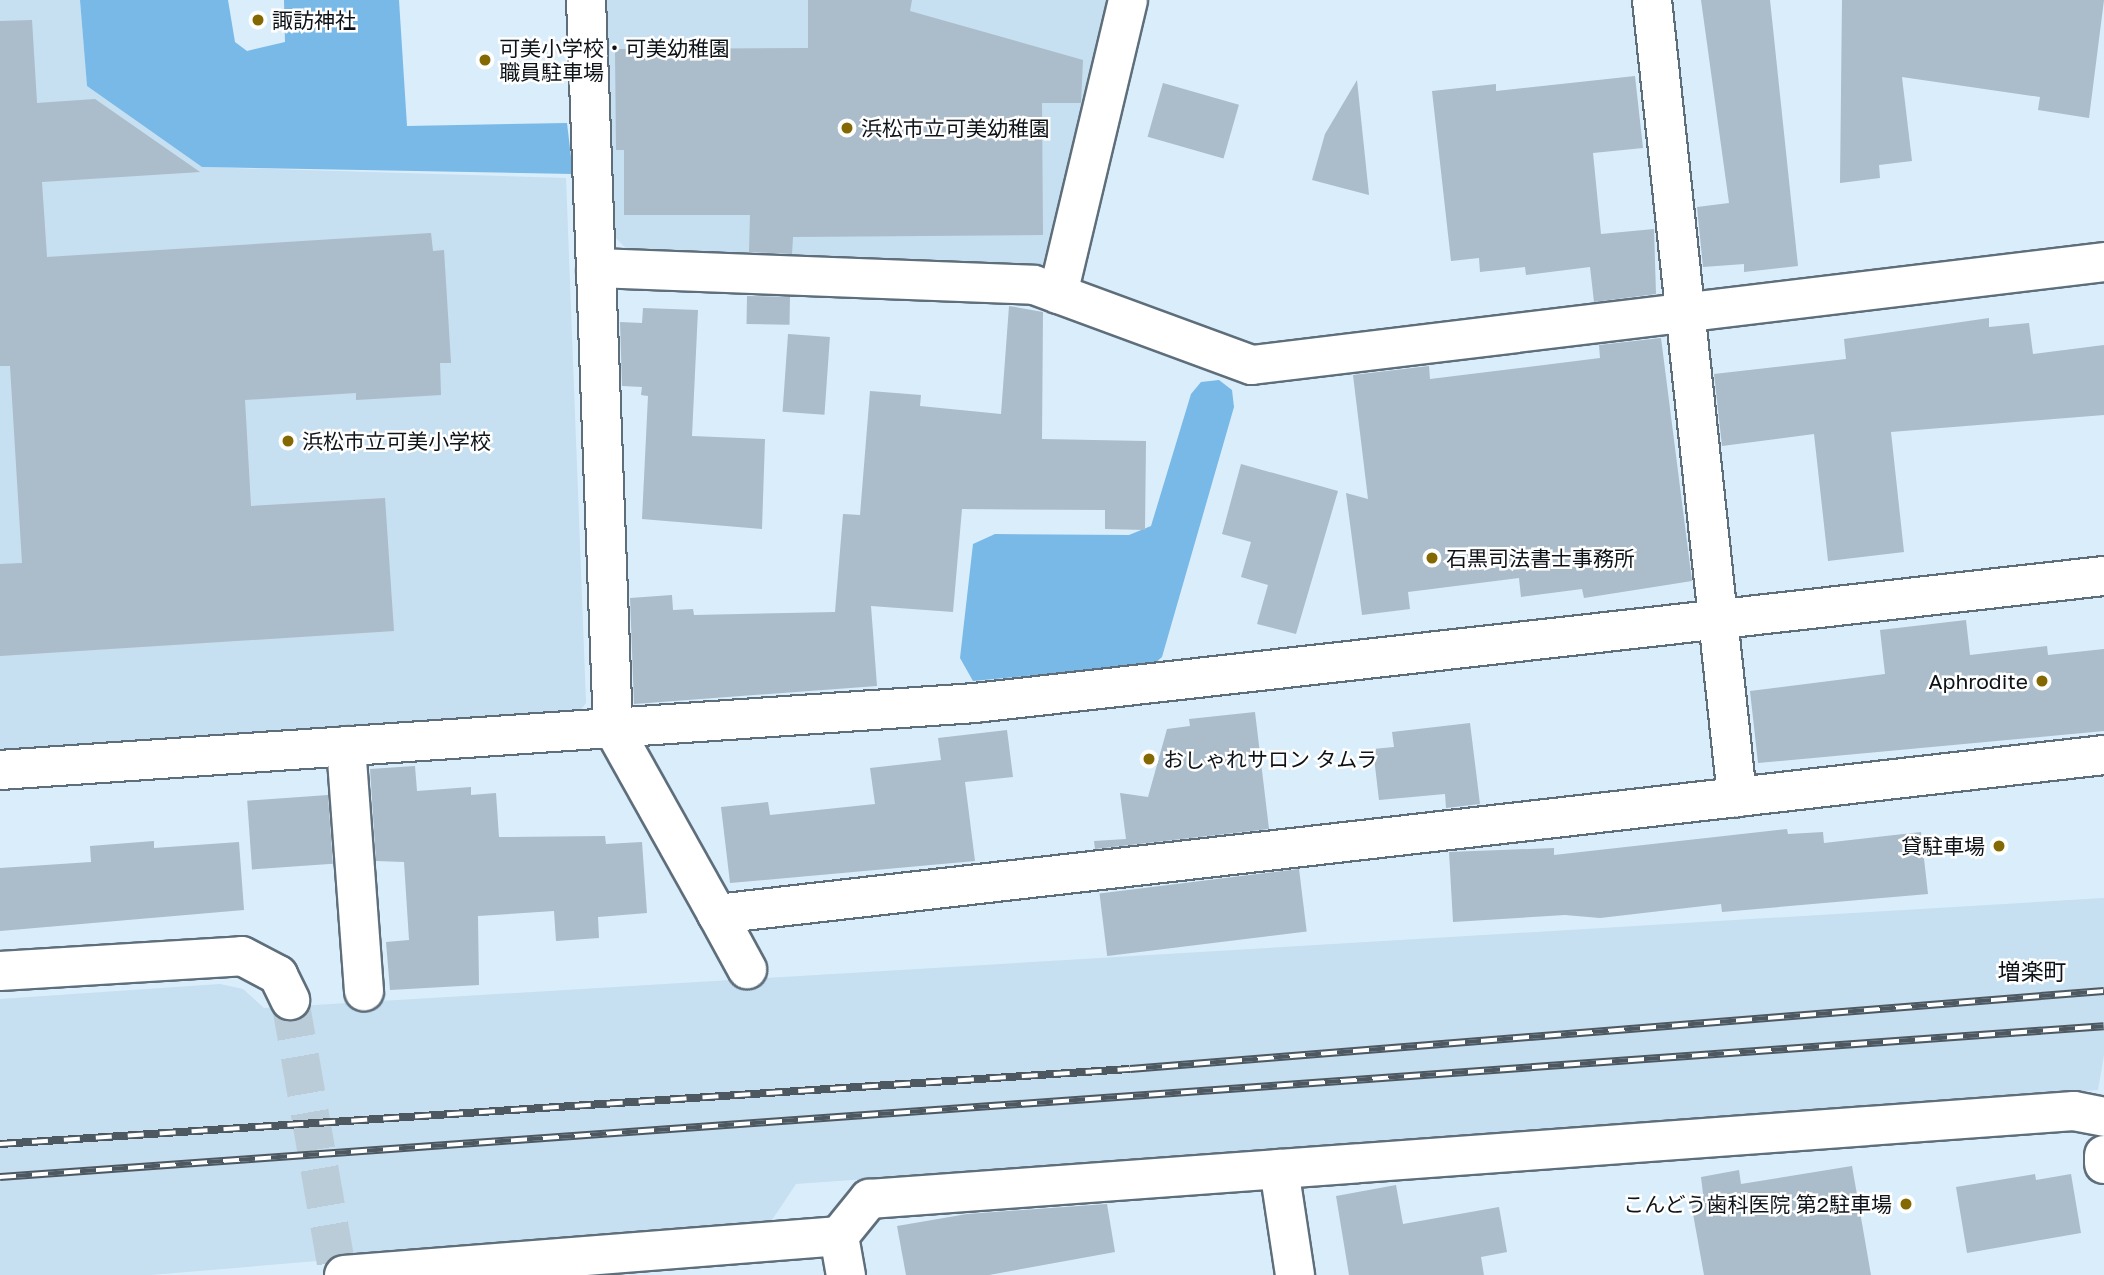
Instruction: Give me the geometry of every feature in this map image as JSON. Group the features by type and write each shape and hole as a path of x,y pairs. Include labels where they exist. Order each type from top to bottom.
{"street":[{"path":"586,0 613,728 747,969"},
{"path":"1058,294 1128,0"},
{"path":"1653,0 1737,797"},
{"path":"596,268 1034,285 1252,365 2104,262"},
{"path":"0,771 975,703 2104,576"},
{"path":"346,746 363,991"},
{"path":"717,914 2104,755"},
{"path":"0,971 242,956 278,975 290,1000"},
{"path":"344,1275 839,1236 869,1199 2074,1111 2104,1117"},
{"path":"2104,1155 2104,1164"},
{"path":"1279,1169 1295,1275"},
{"path":"839,1236 846,1275"}],"shaded area":[{"name":"浜松市立可美小学校","path":"0,0 80,0 87,86 202,167 566,178 586,703 579,712 0,752"},
{"path":"80,0 228,0 235,42 247,51 285,42 284,0 399,0 407,126 567,123 573,174 202,167 87,86"},
{"name":"浜松市立可美幼稚園","path":"605,0 1113,0 1056,256 1037,269 630,253 614,236"},
{"path":"1219,380 1232,390 1234,407 1162,657 1154,664 973,681 960,658 973,544 995,534 1129,535 1151,526 1191,394 1201,382"},
{"path":"2104,898 2104,1055 2098,1090 796,1184 770,1223 151,1275 0,1275 0,999 220,984 243,989 264,1008"}],"building":[{"name":"浜松市立可美幼稚園","path":"808,0 912,0 910,11 1083,60 1081,103 1042,103 1043,235 793,237 792,254 749,252 750,215 624,215 624,150 616,150 615,49 808,48"},
{"path":"1701,0 1770,0 1798,266 1744,272 1744,264 1703,267 1697,207 1729,203"},
{"path":"1842,0 2104,0 2089,118 2038,110 2040,97 1902,77 1912,161 1879,165 1880,178 1840,183"},
{"path":"32,20 37,103 95,99 200,172 42,182 47,257 431,233 433,251 444,250 451,363 440,363 441,395 356,400 356,393 245,400 251,506 385,498 394,631 0,656 0,564 22,563 10,366 0,366 0,21"},
{"path":"1635,76 1643,148 1593,153 1601,234 1654,229 1656,294 1594,302 1590,267 1526,275 1525,267 1480,272 1479,258 1451,261 1432,91 1496,84 1496,91"},
{"path":"1357,80 1369,195 1312,180 1325,134"},
{"path":"1163,83 1239,105 1224,159 1148,137"},
{"path":"747,296 790,297 790,325 747,324"},
{"path":"1009,306 1043,312 1042,439 1146,441 1145,530 1105,529 1105,510 962,509 953,612 871,606 877,686 634,704 630,598 672,595 673,610 693,609 694,615 835,612 843,514 860,515 870,391 921,395 920,406 1001,414"},
{"path":"643,308 698,310 692,436 765,439 762,529 642,519 648,396 641,395 642,387 622,386 620,322 642,323"},
{"path":"1989,318 1989,327 2029,323 2033,354 2104,345 2104,415 1891,432 1904,552 1828,561 1814,434 1722,446 1714,374 1846,359 1844,339"},
{"path":"788,334 830,337 824,415 783,412"},
{"path":"1661,338 1692,581 1584,598 1582,589 1521,597 1519,578 1408,592 1410,609 1362,615 1346,493 1368,499 1353,375 1429,366 1430,379 1600,358 1599,345"},
{"path":"1241,464 1338,491 1296,634 1257,624 1268,585 1241,577 1251,542 1222,534"},
{"path":"1966,620 1970,655 2047,646 2048,655 2104,649 2104,731 1758,763 1750,691 1885,674 1880,630"},
{"path":"1255,712 1269,829 1095,849 1094,841 1126,839 1120,793 1148,797 1167,729 1190,726 1189,719"},
{"path":"1470,723 1480,804 1446,808 1445,794 1379,800 1373,749 1394,747 1392,732"},
{"path":"1007,730 1013,777 965,782 975,861 730,883 721,807 768,802 770,815 875,804 870,768 941,760 938,738"},
{"path":"415,766 417,791 471,787 471,795 496,793 499,837 605,836 606,844 642,842 647,913 598,917 599,938 556,941 554,911 478,916 479,985 390,990 386,942 409,940 404,862 376,861 370,769"},
{"path":"328,795 333,864 252,869 247,801"},
{"path":"1787,829 1788,834 1823,832 1824,843 1921,832 1928,894 1722,912 1721,904 1600,918 1565,915 1453,922 1449,852 1554,848 1554,855"},
{"path":"154,841 154,848 239,842 244,910 0,931 0,868 91,862 90,846"},
{"path":"1299,869 1307,932 1107,956 1099,893"},
{"path":"1852,1166 1871,1275 1704,1275 1690,1197 1703,1194 1701,1177 1739,1170 1741,1184"},
{"path":"2035,1174 2036,1180 2071,1174 2081,1233 1967,1253 1956,1187"},
{"path":"1396,1185 1403,1224 1499,1207 1507,1252 1481,1257 1484,1275 1349,1275 1336,1196"},
{"path":"1107,1204 1115,1252 989,1275 906,1275 897,1226 967,1214"}],"tunnel":[{"path":"290,1000 338,1275"}],"railway":[{"path":"0,1144 1130,1069 2104,991"},
{"path":"0,1177 2104,1026"}],"place":[{"name":"諏訪神社","path":"258,20"},
{"name":"可美小学校・可美幼稚園 職員駐車場","path":"485,60"},
{"name":"浜松市立可美幼稚園","path":"847,128"},
{"name":"浜松市立可美小学校","path":"288,441"},
{"name":"石黒司法書士事務所","path":"1432,558"},
{"name":"Aphrodite","path":"2042,681"},
{"name":"おしゃれサロン タムラ","path":"1149,759"},
{"name":"貸駐車場","path":"1999,846"},
{"name":"こんどう歯科医院 第2駐車場","path":"1906,1204"}],"district":[{"name":"増楽町","path":"2032,971"}]}
